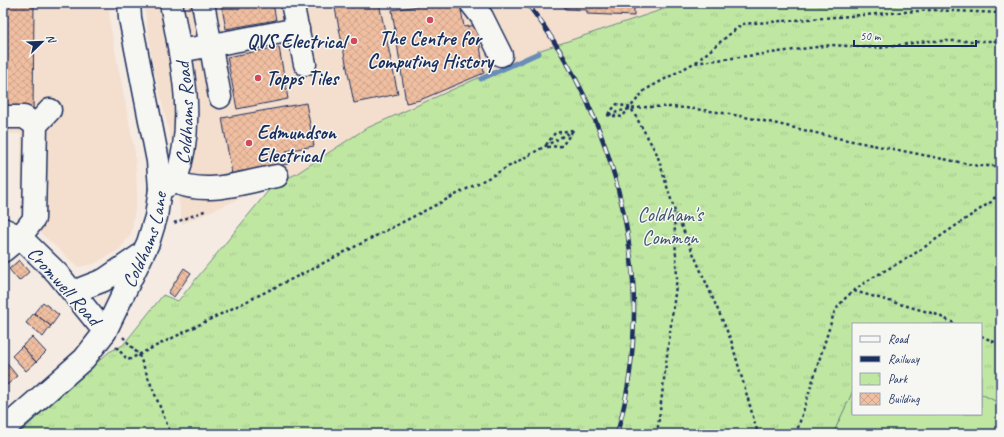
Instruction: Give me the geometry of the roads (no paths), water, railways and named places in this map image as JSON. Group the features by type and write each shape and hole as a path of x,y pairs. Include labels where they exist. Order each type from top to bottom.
{"street":[{"name":"Coldhams Lane","path":"3,430 84,359 114,338 168,186 158,161 129,3"},
{"name":"Coldhams Road","path":"168,186 182,163 186,142 186,96 180,51 171,3"},
{"path":"203,3 220,97"},
{"path":"292,3 305,64"},
{"path":"471,3 482,17 501,55"},
{"path":"180,51 298,29"},
{"path":"3,117 43,117 34,219 11,233 3,252"},
{"path":"168,186 212,189 277,176"},
{"name":"Cromwell Road","path":"11,233 73,292 114,338"},
{"path":"73,292 104,280 143,254"}],"waterway":[{"path":"481,79 539,53"}],"railway":[{"path":"527,3 559,50 586,100 607,153 623,208 632,264 634,321 629,378 617,434"}],"place":[{"name":"The Centre for Computing History","path":"430,20"},
{"name":"QVS Electrical","path":"354,41"},
{"name":"Topps Tiles","path":"258,78"},
{"name":"Edmundson Electrical","path":"249,143"}],"park label":[{"name":"Coldham's Common","path":"670,226"}]}
